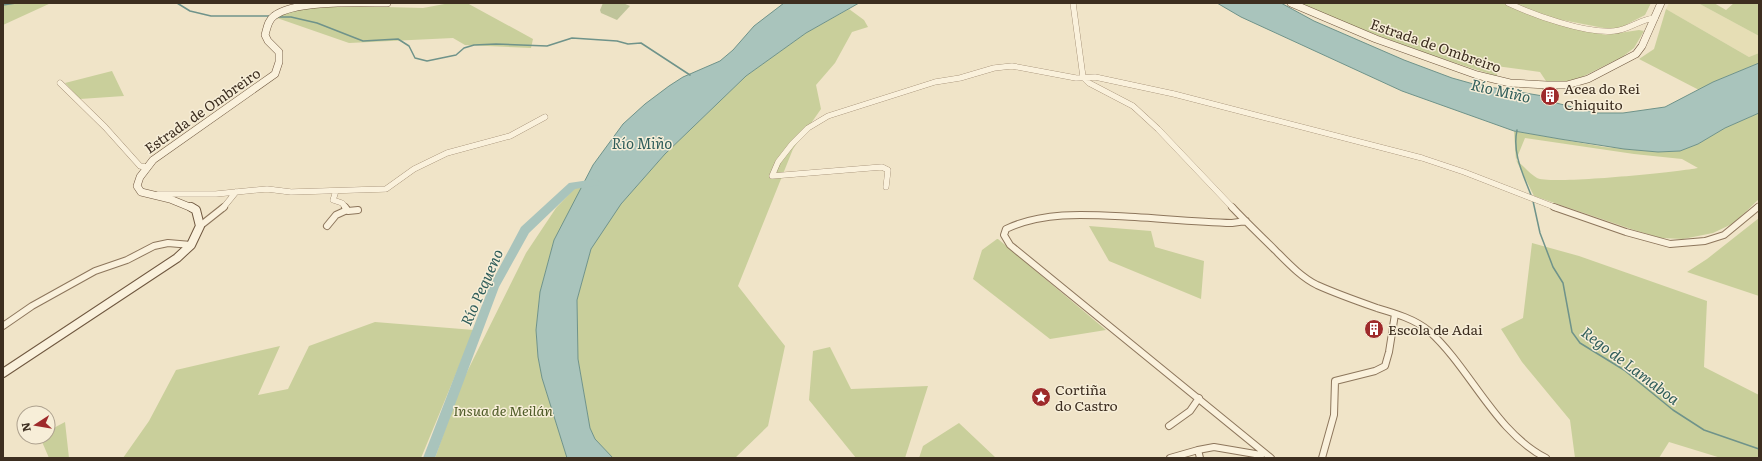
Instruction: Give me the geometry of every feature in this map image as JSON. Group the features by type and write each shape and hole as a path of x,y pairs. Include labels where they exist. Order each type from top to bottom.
{"street":[{"name":"Estrada de Ombreiro","path":"200,226 196,210 190,205 156,194 142,192 137,186 146,167 153,160 275,74 279,62 279,52 268,41 265,35 268,22 281,10 303,4 387,3"},
{"path":"1073,3 1083,78 1089,83 1133,106 1158,129 1246,221 1300,274 1316,284 1346,297 1395,314 1428,330 1448,350 1492,409 1513,433 1538,454 1546,458"},
{"name":"Estrada de Ombreiro","path":"1291,3 1376,40 1477,75 1510,83 1547,85 1576,83 1588,79 1636,54 1642,46 1661,3"},
{"path":"1508,3 1549,19 1608,32 1630,27 1647,18 1655,18"},
{"path":"886,187 888,170 882,167 772,176 778,162 792,144 808,128 828,116 935,82 1004,66 1033,69 1076,78 1095,77 1174,94 1422,158 1464,172 1537,201 1626,232 1670,244 1705,241 1724,235 1759,206"},
{"path":"60,83 105,127 140,166 146,167"},
{"path":"156,194 236,192 267,189 291,192 386,189 414,169 447,153 510,136 545,117"},
{"path":"336,191 333,200 342,203 347,210"},
{"path":"3,373 177,258 191,245 200,226 220,211 236,192"},
{"path":"328,226 336,215 347,210 358,210"},
{"path":"1246,221 1232,223 1096,216 1057,217 1024,221 1006,229 1004,235 1010,245 1271,458"},
{"path":"3,326 32,306 95,271 127,260 154,246 168,244 191,245"},
{"path":"1322,458 1334,415 1335,381 1376,371 1385,366 1389,352 1395,314"},
{"path":"1168,426 1190,411 1199,398"},
{"path":"1170,458 1214,447 1261,455 1264,453"},
{"path":"1198,450 1200,458"}],"shaded area":[{"path":"1669,3 1698,3 1759,36 1759,53 1749,57 1666,9"}],"green space":[{"path":"3,3 51,3 3,25"},
{"path":"450,3 467,3 533,39 531,48 465,45 453,38 349,43 277,18 284,12 305,7 348,6 423,8"},
{"path":"603,3 623,3 630,6 617,20 601,13 600,10"},
{"path":"1299,3 1504,3 1520,11 1553,23 1606,35 1639,30 1644,31 1634,48 1622,57 1582,77 1568,81 1546,81 1540,72 1496,66 1497,76 1397,42"},
{"path":"1514,3 1651,3 1645,15 1620,28 1609,29 1557,19 1523,8"},
{"path":"1698,3 1714,3 1726,10 1734,3 1759,3 1759,36"},
{"path":"849,9 864,20 868,27 852,32 835,63 816,85 821,109 793,149 738,286 785,346 768,426 735,458 613,458 595,439 590,428 578,359 577,300 591,249 621,204 665,154 746,76 806,33"},
{"path":"1666,9 1749,57 1759,53 1759,63 1713,82 1699,90 1639,59 1654,49"},
{"path":"112,71 124,96 80,99 65,83"},
{"path":"1759,113 1759,199 1734,223 1713,233 1683,239 1661,238 1534,196 1516,160 1514,131 1604,147 1658,152 1680,151 1698,144 1725,128","holes":["1525,138 1634,154 1682,159 1698,168 1615,177 1547,180 1537,178 1516,160"]},
{"name":"Insua de Meilán","path":"576,187 582,187 554,240 540,292 536,330 538,357 542,378 567,458 435,458 461,384 526,253 556,208"},
{"path":"1759,218 1759,296 1687,272 1707,259"},
{"path":"1089,226 1151,231 1155,247 1204,261 1201,299 1109,261"},
{"path":"997,239 1106,330 1050,339 973,279 982,250"},
{"path":"1532,243 1579,256 1707,301 1704,367 1759,395 1759,458 1721,458 1669,442 1659,458 1575,458 1570,420 1522,362 1501,329 1523,318"},
{"path":"375,322 474,330 421,458 123,458 149,421 176,370 280,346 258,395 288,389 309,346"},
{"path":"830,347 851,389 928,386 905,458 856,458 809,400 813,351"},
{"path":"65,422 69,458 49,458 43,445 56,445 56,427"},
{"path":"959,423 996,458 919,458 923,446"}],"water":[{"name":"Río Miño","path":"784,3 859,3 806,33 746,76 665,154 621,204 591,249 577,300 578,359 590,428 595,439 613,458 567,458 542,378 538,357 536,330 540,292 554,240 593,165 623,124 645,104 669,86 683,77 720,61 733,50 754,26"},
{"name":"Río Miño","path":"1217,3 1281,3 1314,21 1404,60 1452,78 1477,85 1543,96 1548,101 1597,113 1623,113 1665,107 1713,82 1759,63 1759,113 1725,128 1698,144 1680,151 1658,152 1624,149 1514,131 1402,91 1241,17"}],"waterway":[{"path":"3,5 16,3"},
{"path":"177,3 190,11 211,16 270,16"},
{"path":"278,17 291,17 317,23 363,41 398,39 409,46 415,58 427,61 456,55 464,48 474,45 496,44 547,46 572,38 617,41 628,44 641,43 690,75"},
{"name":"Rego de Lamaboa","path":"1517,130 1517,155 1531,195"},
{"name":"Río Pequeno","path":"429,458 494,287 525,230 572,186 596,183"},
{"name":"Rego de Lamaboa","path":"1533,201 1540,233 1553,267 1563,283 1572,332 1580,343 1624,370 1673,410 1704,430 1759,449"}],"place":[{"name":"Acea do Rei Chiquito","path":"1550,96"},
{"name":"Escola de Adai","path":"1374,329"},
{"name":"Cortiña do Castro","path":"1041,397"}]}
